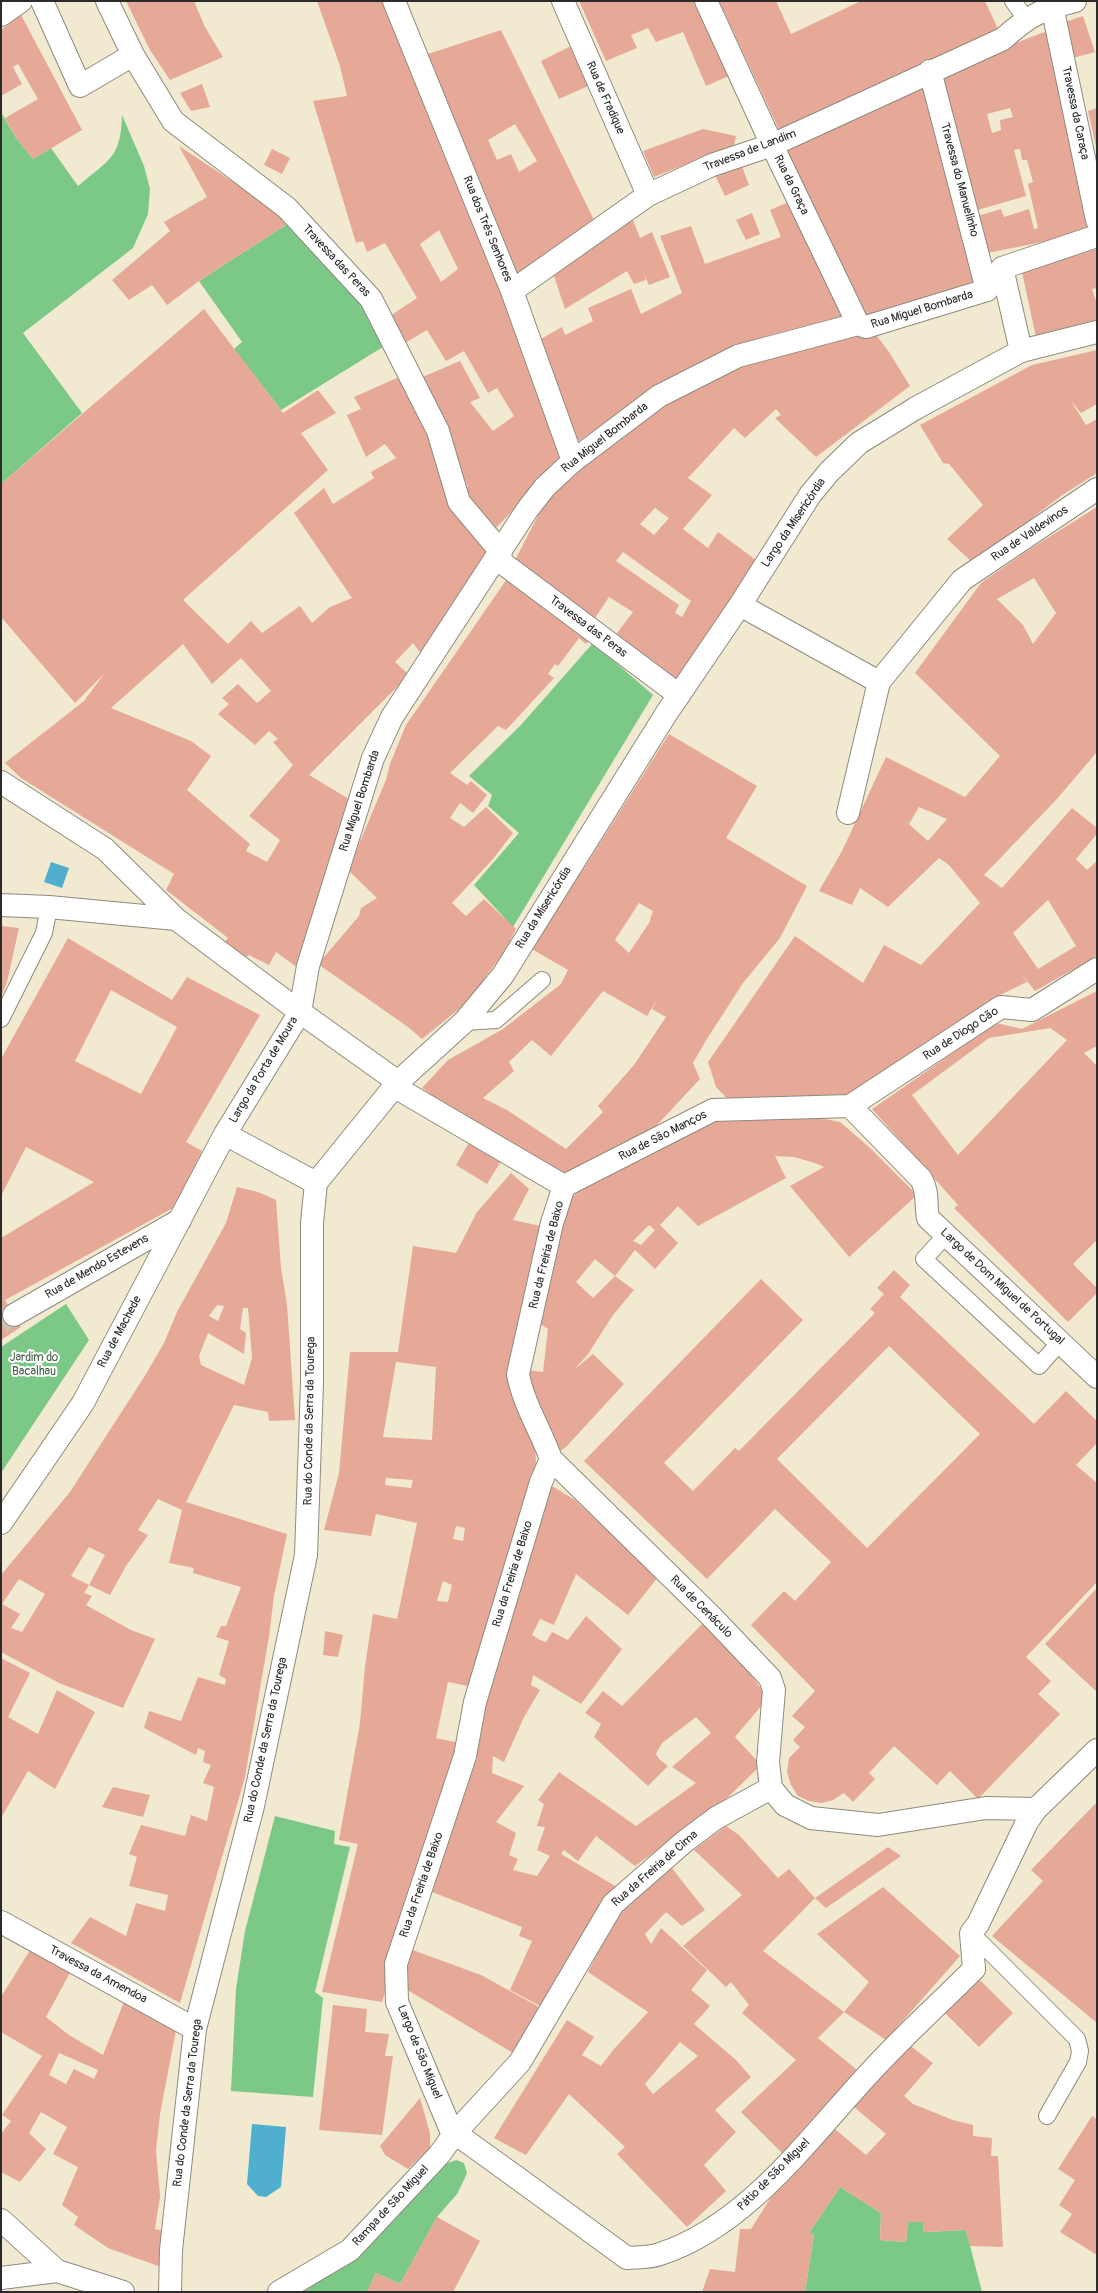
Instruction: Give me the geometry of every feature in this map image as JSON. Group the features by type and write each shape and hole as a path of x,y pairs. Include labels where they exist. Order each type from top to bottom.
{"street":[{"path":"1,16 21,1"},
{"path":"42,1 80,86 133,55"},
{"name":"Travessa das Peras","path":"107,1 133,55 173,121 287,208 371,298 438,431 459,502 499,555 679,695"},
{"name":"Rua dos Três Senhores","path":"394,1 512,291 573,461"},
{"name":"Rua de Fradique","path":"563,1 648,195"},
{"name":"Rua da Graça","path":"706,1 772,145 858,324"},
{"name":"Travessa de Landim","path":"512,291 648,195 712,165 772,145 930,71 1003,39 1026,19 1052,6 1075,1"},
{"name":"Travessa da Caraça","path":"1052,6 1097,220"},
{"name":"Travessa do Manuelinho","path":"930,71 987,290"},
{"path":"1021,350 1002,268 1097,236"},
{"name":"Rua Miguel Bombarda","path":"300,1012 308,966 372,758 392,717 527,510 545,487 573,461 659,396 738,356 858,324 866,327 987,290 1002,268"},
{"name":"Largo da Misericórdia","path":"666,714 740,605 810,495 829,472 859,443 916,408 1021,350 1097,332"},
{"name":"Rua de Valdevinos","path":"879,682 962,580 1097,489"},
{"path":"740,605 879,682 848,813"},
{"name":"Rua da Misericórdia","path":"396,1084 464,1022 503,975 666,714"},
{"name":"Largo da Porta de Moura","path":"1,782 104,849 176,919 396,1084"},
{"path":"1,905 49,907 176,919"},
{"name":"Rua de Diogo Cão","path":"850,1106 1001,1007 1032,1010 1097,969"},
{"name":"Largo da Porta de Moura","path":"300,1012 226,1134 316,1183"},
{"path":"316,1183 396,1084 564,1186"},
{"name":"Rua de São Manços","path":"564,1186 713,1110 850,1106"},
{"name":"Largo de Dom Miguel de Portugal","path":"850,1106 921,1179 927,1189 925,1205 928,1218 1097,1377"},
{"name":"Rua de Machede","path":"1,1523 83,1403 226,1134"},
{"name":"Rua do Conde da Serra da Tourega","path":"170,2292 171,2250 196,2029 252,1806 306,1555 312,1382 312,1224 316,1183"},
{"name":"Rua da Freiria de Baixo","path":"396,1964 465,1756 475,1702 540,1482 551,1459 541,1433 520,1389 518,1374 552,1223 564,1186"},
{"name":"Rua de Mendo Estevens","path":"14,1315 180,1220"},
{"name":"Rua de Cenáculo","path":"551,1459 716,1621 770,1678 774,1690 768,1762 771,1788"},
{"path":"970,1933 978,1924 1027,1822 1036,1809 1097,1750"},
{"path":"771,1788 785,1805 811,1818 878,1825 986,1808 1036,1809"},
{"name":"Rua da Freiria de Cima","path":"454,2134 520,2062 613,1904 684,1842 716,1818 771,1788"},
{"name":"Travessa da Amendoa","path":"1,1922 196,2029"},
{"name":"Pátio de São Miguel","path":"454,2134 627,2258 659,2255 688,2243 723,2224 759,2193 877,2065 974,1969 970,1933"},
{"name":"Largo de São Miguel","path":"396,1964 397,2002 454,2134"},
{"name":"Rampa de São Miguel","path":"280,2292 350,2250 439,2155 454,2134"},
{"path":"1,2220 57,2271 123,2292"},
{"path":"1,2278 57,2271"}],"lane":[{"path":"1013,1 1026,19"},
{"path":"1,1019 44,933 49,907"},
{"path":"464,1022 496,1020 542,980"},
{"path":"946,1235 924,1259 929,1264 1039,1366 1060,1342"},
{"path":"970,1933 1077,2039 1080,2050 1078,2062 1047,2116"}],"green space":[{"path":"1,112 16,138 33,159 51,148 78,186 105,164 116,150 121,130 122,115 144,166 150,189 148,214 133,248 23,333 82,413 1,484"},
{"path":"292,221 362,306 386,345 281,410 234,349 242,342 199,281"},
{"path":"593,643 653,695 513,927 474,885 519,833 488,806 492,795 469,776 521,725"},
{"name":"Jardim do Bacalhau","path":"66,1304 89,1340 1,1473 1,1347"},
{"path":"275,1816 335,1831 334,1844 350,1847 315,1992 323,1998 313,2097 231,2091 236,1989 245,1931"},
{"path":"456,2160 464,2163 467,2173 463,2182 457,2194 437,2217 400,2284 376,2273 367,2292 303,2292 356,2257 380,2234 443,2165"},
{"path":"840,2187 881,2213 880,2240 906,2242 908,2222 923,2222 924,2232 966,2230 982,2292 805,2292 814,2234 809,2233"}],"water":[{"path":"51,862 69,868 62,888 44,882"},
{"path":"252,2124 286,2127 281,2187 266,2197 258,2196 247,2184"}],"building":[{"path":"126,1 194,1 205,27 223,57 170,80 150,50"},
{"path":"317,1 387,1 566,456 492,532 462,491 468,487 420,378 460,361 480,398 470,402 493,431 514,416 497,388 488,393 464,351 446,361 427,330 405,343 390,316 417,298 385,243 367,252 363,241 356,243 313,101 347,96 340,66","holes":["439,230 458,269 441,282 420,244"]},
{"path":"579,1 698,1 729,76 706,86 683,32 656,42 648,28 631,35 637,48 606,61"},
{"path":"719,1 776,1 791,34 861,1 985,1 1000,33 781,134"},
{"path":"21,15 82,130 33,159 16,138 5,118 38,99 18,64 13,67 22,84 1,96 1,30"},
{"path":"1083,16 1095,52 1073,58 1065,22"},
{"path":"501,30 595,222 515,281 425,55","holes":["515,124 537,161 519,172 511,154 497,160 488,140"]},
{"path":"1047,31 1088,233 982,254 974,217 1001,209 1004,217 1029,209 1034,229 1038,228 1028,184 1033,182 1027,160 1022,160 1020,149 1014,150 1026,196 974,211 941,72","holes":["1010,108 1013,117 1000,120 1001,130 992,133 987,114"]},
{"path":"575,44 593,84 559,99 541,61"},
{"path":"924,82 978,283 862,321 784,147"},
{"path":"202,84 210,107 191,111 180,93"},
{"path":"1097,108 1097,146 1096,146 1088,111"},
{"path":"703,129 736,136 734,145 654,177 643,151"},
{"path":"179,146 292,221 199,281 167,305 152,285 129,300 112,280 170,231 164,222 207,197"},
{"path":"272,149 290,158 282,174 264,165"},
{"path":"740,161 749,185 725,196 713,171"},
{"path":"791,201 847,315 766,336 716,358 648,394 577,442 539,340 562,327 565,335 593,321 588,308 631,289 641,314 682,293 660,236 691,226 705,264 781,237 770,210"},
{"path":"752,213 760,234 746,240 736,220"},
{"path":"633,220 640,238 652,232 670,277 649,285 643,272 646,280 634,284 627,271 565,309 553,273"},
{"path":"1097,249 1097,288 1092,289 1097,304 1097,323 1036,337 1022,272"},
{"path":"204,309 283,413 318,390 336,413 301,433 328,470 183,600 228,644 251,621 262,633 300,606 312,623 330,607 352,598 294,513 324,488 333,504 374,478 371,472 396,458 385,444 366,457 347,415 361,409 354,397 399,377 428,438 447,499 494,557 422,655 413,643 395,662 409,675 309,775 354,802 298,968 276,952 269,965 249,955 247,957 224,943 228,938 166,890 174,874 21,778 5,763 84,701 104,674 75,703 1,617 1,484","holes":["183,644 212,684 241,658 271,691 257,703 238,684 222,698 229,704 218,714 255,745 269,731 278,739 273,742 293,765 249,816 280,840 267,862 246,851 250,844 187,790 211,756 191,741 111,708"]},
{"path":"874,332 889,352 910,386 816,457 775,418 781,415 776,409 745,438 734,428 688,478 712,495 683,529 708,548 718,532 756,560 680,685 614,637 633,612 609,597 593,621 512,566 543,506 579,469 663,403 737,363","holes":["655,508 669,518 654,535 640,524","623,552 691,601 682,617 675,613 679,605 616,561"]},
{"path":"1097,350 1097,404 1081,413 1071,401 1086,425 1097,419 1097,473 1061,496 973,563 947,539 983,505 949,464 943,463 920,425 1032,365"},
{"path":"1097,507 1097,752 1056,800 984,875 1002,888 1072,808 1097,828 1097,834 1076,859 1087,870 1097,861 1097,956 1035,991 1020,972 1027,982 998,996 842,1098 729,1100 716,1087 708,1062 795,936 863,983 884,945 921,965 980,903 949,865 939,858 888,907 860,888 852,905 819,891 842,851 886,757 965,797 1000,756 915,673 981,583 1030,549","holes":["1034,578 1056,613 1033,644 1023,625 997,599","919,807 947,819 928,841 903,819 909,824","1048,900 1076,946 1038,969 1013,933"]},
{"path":"509,576 592,636 586,644 579,638 558,666 555,664 548,674 554,678 506,730 498,726 450,773 467,785 471,781 487,795 473,813 460,803 450,818 464,827 486,807 513,833 493,859 452,903 466,916 484,899 516,929 504,953 485,977 488,980 469,1001 422,1039 408,1027 318,964 359,916 361,908 377,898 348,870 386,780 390,764 406,725"},
{"path":"669,734 757,786 726,838 807,886 780,938 743,983 693,1063 700,1079 642,1141 568,1179 466,1120 422,1088 448,1060 503,1029 561,984 568,970 530,948 584,868","holes":["639,903 653,911 649,923 629,953 615,940","603,991 647,1016 661,993 652,1009 666,1017 634,1065 598,1106 603,1112 566,1149 507,1110 483,1098 514,1071 509,1062 532,1040 551,1056"]},
{"path":"1,926 19,928 7,982 1,997"},
{"path":"68,938 172,1000 187,977 260,1015 186,1142 202,1151 175,1207 5,1300 21,1327 1,1340 1,1238 94,1182 26,1147 1,1196 1,1059","holes":["111,990 177,1027 141,1094 75,1061"]},
{"path":"1097,991 1097,1046 1084,1053 1097,1066 1097,1240 1073,1264 1097,1288 1097,1293 1068,1322 954,1208 958,1205 872,1109 996,1023 1022,1029","holes":["1050,1028 1067,1040 958,1155 912,1095 989,1038"]},
{"path":"806,1115 840,1122 869,1147 917,1195 849,1257 790,1186 824,1167 815,1163 794,1157 775,1156 786,1178 698,1226 678,1206 660,1225 678,1243 655,1269 635,1250 615,1276 634,1290 613,1315 588,1354 574,1370 593,1354 624,1384 566,1447 558,1452 524,1370 543,1372 548,1329 539,1323 568,1199 602,1177 674,1137 719,1120","holes":["649,1225 655,1230 641,1245 633,1241","595,1259 615,1276 593,1298 576,1282"]},
{"path":"471,1139 503,1158 487,1184 456,1165"},
{"path":"511,1173 529,1189 513,1220 545,1227 510,1385 535,1443 536,1466 516,1545 473,1687 448,1682 436,1738 460,1743 382,2002 322,1992 358,1844 339,1840 360,1723 365,1666 373,1614 397,1619 417,1523 376,1514 371,1536 324,1530 339,1473 350,1352 398,1352 413,1246 456,1253 477,1212","holes":["396,1362 436,1367 432,1440 383,1437","386,1478 413,1480 411,1488 385,1485","456,1526 465,1528 463,1541 453,1539","443,1581 452,1585 448,1602 437,1601"]},
{"path":"237,1187 258,1192 276,1200 281,1268 287,1305 295,1420 269,1421 268,1412 234,1405 186,1502 287,1534 274,1596 269,1636 245,1777 180,2003 71,1943 90,1917 126,1936 136,1903 165,1911 168,1895 129,1886 137,1857 129,1854 141,1825 185,1836 191,1815 207,1821 214,1787 203,1783 211,1765 203,1762 205,1751 198,1748 196,1755 144,1728 149,1711 181,1721 198,1677 225,1685 226,1679 219,1675 229,1641 216,1637 221,1626 226,1626 241,1587 193,1573 194,1568 169,1563 182,1510 158,1499 138,1530 148,1535 126,1566 110,1595 89,1585 84,1593 92,1596 86,1605 131,1630 155,1639 123,1708 59,1683 1,1652 1,1575 70,1492 146,1374 164,1343 177,1312 226,1223","holes":["217,1305 224,1306 218,1321 209,1316","243,1308 248,1308 252,1358 244,1385 201,1365 199,1356 208,1333 244,1354 246,1333 240,1329","89,1547 105,1555 89,1585 71,1576","19,1579 45,1594 22,1632 11,1628 20,1614 2,1604"]},
{"path":"894,1270 910,1285 900,1297 1034,1424 1066,1391 1097,1421 1097,1443 1076,1465 1097,1483 1097,1582 1026,1657 1051,1681 1038,1694 1060,1714 978,1799 950,1771 937,1785 894,1746 869,1773 875,1779 853,1802 844,1793 833,1800 822,1803 809,1801 798,1796 791,1785 787,1772 789,1758 800,1747 793,1740 805,1727 792,1716 815,1691 751,1625 784,1591 795,1601 831,1562 775,1509 707,1579 584,1461 761,1279 803,1320 664,1463 693,1491 735,1448 739,1451 875,1313 870,1309 884,1294 877,1288","holes":["889,1346 980,1434 867,1548 777,1459"]},
{"path":"552,1486 575,1500 658,1577 628,1615 576,1574 554,1625 540,1619 532,1635 546,1642 552,1632 568,1640 586,1616 622,1649 581,1704 533,1675 531,1685 540,1690 524,1717 504,1762 493,1756 492,1773 524,1786 496,1822 516,1833 509,1855 518,1859 513,1870 537,1876 550,1856 537,1850 545,1827 537,1826 544,1804 538,1800 559,1772 636,1826 696,1783 672,1767 711,1733 696,1717 662,1743 656,1754 659,1759 668,1766 648,1786 594,1737 601,1724 585,1713 603,1691 622,1706 704,1622 752,1676 768,1698 735,1737 761,1765 719,1806 635,1866 596,1836 578,1861 564,1850 561,1854 617,1887 580,1938 540,2006 510,1990 532,1941 519,1936 522,1927 427,1890 521,1570"},
{"path":"1097,1588 1097,1692 1045,1644"},
{"path":"325,1631 343,1635 338,1657 323,1655"},
{"path":"1,1658 30,1673 8,1717 38,1734 57,1690 95,1712 55,1789 28,1771 1,1818"},
{"path":"113,1787 150,1795 143,1817 102,1807"},
{"path":"1097,1802 1097,2023 992,1936 1043,1881 1031,1870"},
{"path":"726,1826 739,1835 778,1878 789,1869 815,1898 763,1951 844,2012 818,2038 862,2074 786,2157 741,2112 796,2060 742,2013 749,2005 731,1982 726,1987 683,1946 742,1895 694,1850"},
{"path":"888,1847 901,1856 826,1908 815,1898"},
{"path":"671,1867 705,1910 682,1926 666,1912 645,1934 651,1944 661,1928 707,1970 691,1990 710,2006 694,2024 736,2060 751,2077 715,2110 736,2132 704,2165 726,2191 687,2227 617,2154 625,2147 569,2094 526,2155 494,2138 567,2020 594,2037 582,2055 601,2066 614,2049 648,2012 588,1972 623,1904","holes":["680,2042 698,2056 653,2094 645,2084"]},
{"path":"883,1887 960,1956 886,2040 844,2012 869,1982 817,1934"},
{"path":"32,1947 72,1969 46,2017 69,2035 103,2055 125,1999 177,2025 160,2114 156,2151 160,2196 155,2229 164,2231 161,2267 108,2248 74,2225 78,2217 62,2205 78,2167 53,2154 67,2127 41,2112 29,2133 46,2149 20,2182 1,2172 1,2134 11,2121 2,2115 42,2056 1,2032 1,1997","holes":["59,2053 98,2070 94,2079 74,2069 66,2084 49,2075"]},
{"path":"410,1949 481,1975 539,2007 513,2053 404,1988 400,1965"},
{"path":"979,1979 1013,2013 979,2047 945,2013"},
{"path":"333,2005 367,2009 365,2032 389,2034 385,2056 393,2056 382,2135 319,2130"},
{"path":"909,2045 933,2063 904,2096 913,2104 953,2120 973,2125 973,2136 992,2138 991,2156 998,2156 1003,2247 970,2246 966,2230 923,2232 923,2222 908,2222 906,2242 880,2240 881,2213 840,2187 809,2233 814,2234 805,2292 702,2292 710,2269 735,2272 740,2229 751,2229 778,2186 830,2125 866,2155 886,2134 854,2107"},
{"path":"420,2098 430,2133 430,2148 408,2169 385,2155 380,2146"},
{"path":"1092,2116 1097,2119 1097,2255 1060,2232 1072,2214 1059,2205 1075,2180 1058,2169"},
{"path":"437,2217 480,2241 453,2292 367,2292 376,2273 400,2284"}],"tunnel":[{"path":"1,1322 14,1315"}]}
